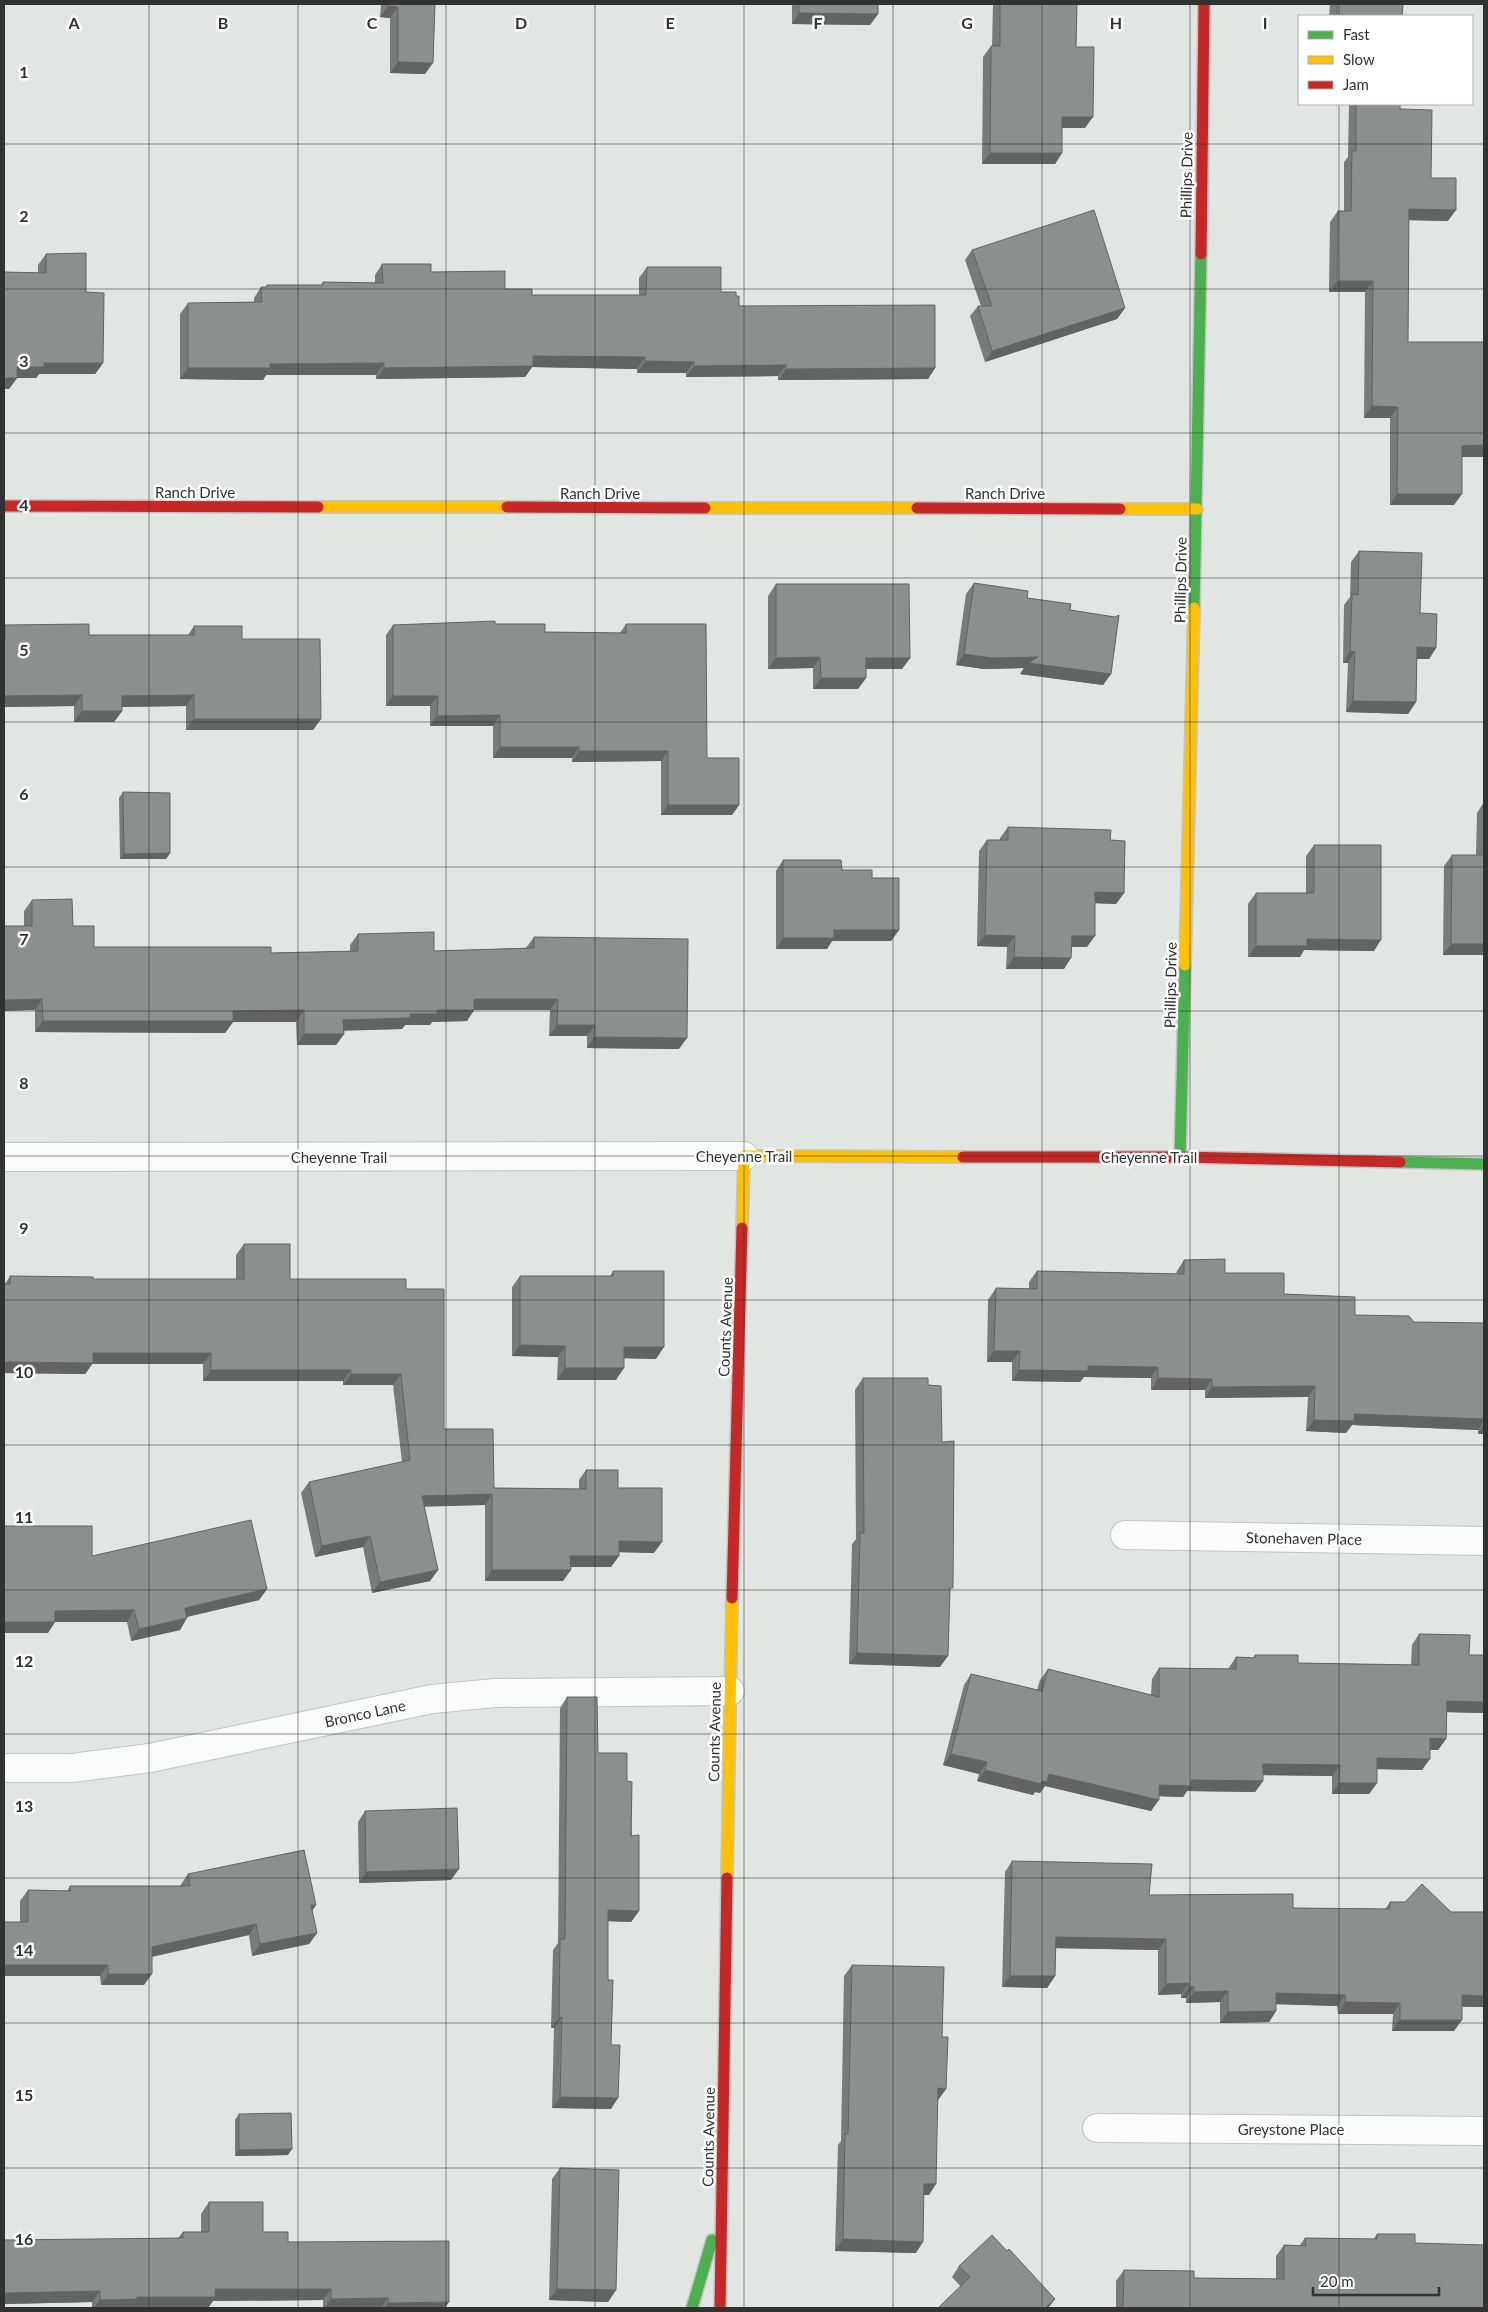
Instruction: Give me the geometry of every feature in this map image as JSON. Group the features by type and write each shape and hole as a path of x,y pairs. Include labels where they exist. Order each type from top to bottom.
{"street":[{"name":"Phillips Drive","path":"1180,1157 1197,509 1204,4"},
{"name":"Ranch Drive","path":"4,506 1197,509"},
{"name":"Counts Avenue","path":"720,2308 730,1691 744,1156"},
{"name":"Cheyenne Trail","path":"4,1157 1180,1157 1484,1164"},
{"name":"Stonehaven Place","path":"1124,1535 1484,1541"},
{"name":"Bronco Lane","path":"4,1768 72,1768 150,1758 432,1699 495,1692 730,1691"},
{"name":"Greystone Place","path":"1097,2128 1484,2131"},
{"path":"692,2308 722,2205"}],"building":[{"path":"388,4 435,4 433,63 398,62 398,7 388,6"},
{"path":"799,4 878,4 878,14 799,13"},
{"path":"1000,4 1077,4 1076,47 1094,47 1093,117 1062,117 1062,153 990,153 991,46 1000,46"},
{"path":"1337,4 1403,4 1402,15 1337,15"},
{"path":"1356,105 1400,105 1400,109 1432,110 1431,178 1456,178 1456,210 1409,209 1408,342 1484,342 1484,445 1462,446 1462,494 1397,494 1398,407 1372,406 1373,281 1337,281 1338,211 1351,211 1352,151 1356,151"},
{"path":"1094,210 1125,308 992,351 978,306 992,306 972,250"},
{"path":"86,253 86,292 104,293 103,363 44,363 44,367 17,367 17,378 4,378 4,272 46,273 46,254"},
{"path":"382,264 431,264 431,272 505,271 505,289 532,289 532,295 646,295 647,267 721,267 721,292 736,292 736,296 739,296 739,306 935,305 935,368 786,369 786,365 694,366 694,362 645,361 645,357 533,356 533,366 384,368 384,363 270,364 270,368 188,368 188,303 262,302 261,287 267,287 267,285 323,285 323,282 383,283"},
{"path":"1359,551 1422,553 1420,613 1437,614 1436,648 1417,647 1416,702 1353,701 1355,652 1350,651 1352,594 1358,595"},
{"path":"974,583 1028,591 1027,598 1071,604 1070,610 1115,617 1119,615 1111,674 1028,663 1038,657 992,658 964,654"},
{"path":"776,584 909,584 910,658 866,658 866,678 821,678 820,657 776,658"},
{"path":"495,621 495,624 545,624 545,632 626,633 626,624 706,624 707,758 739,758 739,805 668,805 668,751 579,751 579,747 500,747 500,715 437,716 438,696 393,696 393,625"},
{"path":"89,624 89,635 194,635 194,626 242,626 242,639 320,639 321,719 194,719 194,695 122,696 122,711 82,711 82,695 4,696 5,625"},
{"path":"123,792 170,793 170,853 124,854"},
{"path":"1008,827 1111,830 1110,840 1125,841 1124,893 1095,892 1095,936 1072,936 1071,958 1014,957 1015,936 985,935 987,840 1008,840"},
{"path":"1314,845 1381,845 1381,940 1307,939 1307,946 1256,946 1256,893 1314,893"},
{"path":"1452,855 1484,855 1484,944 1451,944"},
{"path":"783,860 841,860 842,870 872,870 872,878 899,878 899,930 834,930 834,938 783,938"},
{"path":"72,899 73,926 94,926 94,947 271,947 271,953 358,951 358,934 434,932 434,951 534,948 534,937 688,939 687,1038 594,1037 595,1025 557,1025 558,999 474,999 474,1010 437,1010 437,1014 410,1014 410,1018 343,1020 344,1034 304,1034 304,1010 233,1011 233,1021 43,1021 42,999 4,1000 4,926 32,926 32,900"},
{"path":"244,1244 290,1244 290,1279 406,1279 406,1289 444,1289 444,1429 493,1429 494,1488 586,1489 586,1470 618,1470 618,1488 662,1488 662,1542 619,1541 619,1556 570,1556 571,1570 492,1570 492,1494 422,1496 438,1570 380,1582 370,1536 322,1546 309,1482 410,1460 401,1374 351,1374 351,1370 211,1370 211,1353 93,1353 93,1363 4,1362 4,1284 10,1284 10,1276 93,1277 93,1279 244,1279"},
{"path":"1225,1259 1225,1273 1284,1273 1284,1294 1355,1297 1355,1315 1409,1316 1414,1322 1484,1323 1484,1419 1354,1414 1354,1421 1314,1420 1315,1386 1212,1387 1212,1379 1158,1378 1158,1367 1088,1366 1088,1371 1019,1370 1020,1351 994,1351 996,1288 1037,1289 1037,1271 1184,1274 1184,1260"},
{"path":"613,1271 664,1271 664,1347 624,1347 624,1368 565,1368 565,1346 520,1345 520,1276 613,1276"},
{"path":"863,1378 928,1378 928,1385 941,1386 942,1442 954,1441 953,1588 950,1588 948,1656 857,1653 860,1533 864,1533"},
{"path":"251,1520 267,1589 185,1608 187,1618 139,1629 134,1610 55,1611 55,1622 4,1622 4,1526 92,1526 92,1556"},
{"path":"1419,1634 1470,1635 1469,1655 1484,1655 1484,1702 1447,1701 1446,1739 1430,1738 1430,1759 1377,1758 1377,1783 1339,1783 1340,1765 1263,1764 1263,1781 1191,1780 1191,1786 1159,1785 1159,1800 1049,1774 1047,1782 1042,1781 1041,1784 985,1770 987,1762 951,1754 971,1674 1042,1691 1048,1669 1159,1697 1159,1668 1236,1669 1236,1657 1255,1658 1255,1655 1298,1655 1298,1663 1419,1665"},
{"path":"567,1697 597,1697 598,1753 627,1753 627,1781 632,1782 631,1836 639,1835 639,1911 608,1910 608,1980 613,1980 611,2045 620,2045 618,2098 560,2097 562,2017 559,2018 560,1939 565,1939"},
{"path":"457,1808 459,1869 366,1872 365,1811"},
{"path":"304,1850 316,1905 311,1905 317,1933 260,1944 256,1924 152,1947 152,1974 108,1974 108,1965 4,1965 4,1922 28,1922 28,1890 71,1891 70,1886 190,1886 188,1874"},
{"path":"1012,1861 1152,1864 1149,1895 1293,1894 1293,1908 1390,1909 1390,1902 1405,1902 1422,1884 1451,1912 1484,1912 1484,1996 1462,1995 1462,2020 1400,2020 1400,2003 1345,2002 1345,1995 1276,1993 1276,2011 1228,2012 1228,1991 1194,1992 1194,1987 1189,1987 1189,1983 1166,1984 1166,1939 1056,1937 1055,1976 1010,1976"},
{"path":"852,1965 944,1967 942,2037 948,2037 946,2089 938,2088 936,2184 924,2184 923,2242 843,2239 845,2134 848,2134"},
{"path":"291,2113 292,2149 239,2150 239,2114"},
{"path":"560,2168 619,2170 616,2290 557,2289"},
{"path":"209,2202 263,2202 263,2232 288,2232 288,2242 449,2241 449,2302 388,2303 388,2298 331,2299 331,2289 215,2289 215,2297 137,2297 137,2299 100,2300 100,2291 4,2293 4,2240 183,2238 183,2232 209,2232"},
{"path":"1377,2234 1415,2234 1415,2243 1484,2245 1484,2308 1123,2308 1124,2270 1194,2271 1194,2278 1284,2279 1284,2245 1306,2246 1305,2238 1377,2239"},
{"path":"992,2235 1007,2251 1009,2249 1055,2299 1045,2308 938,2308 970,2277 959,2266"}],"traffic: fast":[{"path":"1194,608 1201,254"},
{"path":"1180,1157 1185,965"},
{"path":"1400,1162 1484,1164"},
{"path":"692,2308 712,2240"}],"traffic: slow":[{"path":"318,507 507,507"},
{"path":"705,508 917,508"},
{"path":"1120,509 1197,509"},
{"path":"1185,965 1194,608"},
{"path":"742,1228 744,1156 963,1157"},
{"path":"727,1878 732,1598"}],"traffic: jam":[{"path":"1201,254 1204,4"},
{"path":"4,506 318,507"},
{"path":"507,507 705,508"},
{"path":"917,508 1120,509"},
{"path":"963,1157 1180,1157 1400,1162"},
{"path":"732,1598 742,1228"},
{"path":"720,2308 727,1878"}]}
